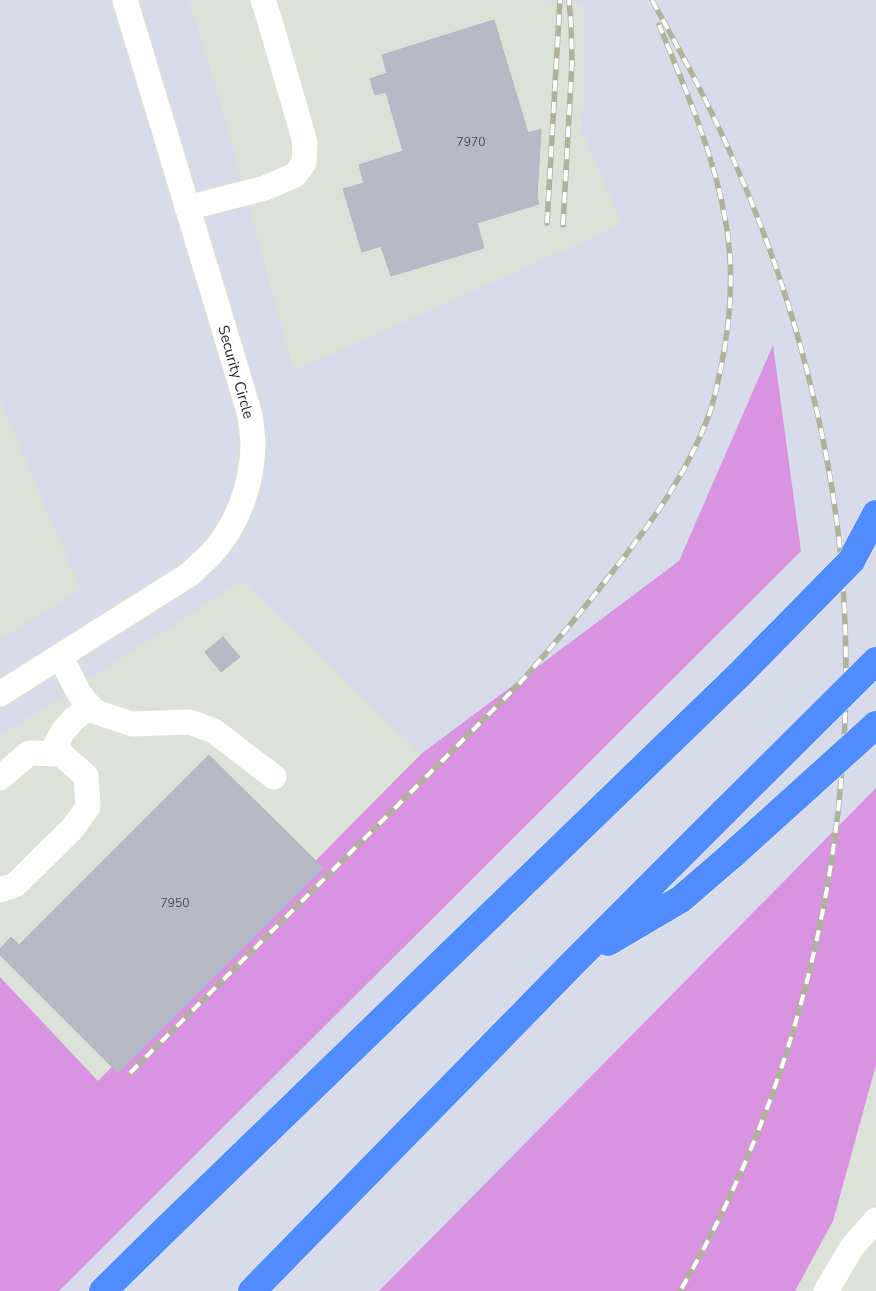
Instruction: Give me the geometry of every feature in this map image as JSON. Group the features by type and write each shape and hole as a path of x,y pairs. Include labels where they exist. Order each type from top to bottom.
{"highway":[{"path":"851,561 876,514"},
{"path":"103,1291 740,674 876,536"},
{"path":"252,1291 574,962 876,661"},
{"path":"574,962 681,899 876,724"}],"street":[{"name":"Security Circle","path":"0,694 190,574 213,552 230,528 244,499 251,471 253,444 250,415 125,0"},
{"path":"187,208 265,188 295,175 304,163 305,142 262,0"},
{"path":"60,656 79,693 93,711 132,724 190,722 214,731 274,777"},
{"path":"51,754 63,731 90,706"},
{"path":"0,778 30,753 62,754 86,776 88,807 72,829 15,885 0,890"},
{"path":"826,1291 852,1246 876,1220"}],"shaded area":[{"path":"189,0 537,0 584,5 585,54 582,132 622,224 294,371 228,129"},
{"path":"773,345 801,551 59,1291 0,1291 0,977 98,1081 421,754 679,561"},
{"path":"0,400 80,589 0,640"},
{"path":"242,581 421,754 321,873 98,1081 0,977 0,736"},
{"path":"876,788 876,1065 833,1221 795,1291 379,1291"},
{"path":"876,1065 876,1291 795,1291 833,1221"}],"building":[{"path":"494,20 528,133 541,129 537,198 539,204 477,223 484,248 391,276 381,246 362,252 343,189 364,183 359,165 403,151 386,92 375,95 370,79 387,73 382,55"},
{"path":"223,637 240,657 221,672 205,652"},
{"path":"209,755 323,868 118,1073 0,955 0,949 11,937 19,945"}],"railway":[{"path":"547,223 560,0"},
{"path":"563,225 572,62 569,0"},
{"path":"652,0 688,66 733,158 771,252 792,317 818,416 831,483 843,585 846,677 842,769 832,860 814,950 791,1039 760,1126 723,1210 680,1291"},
{"path":"130,1073 519,684 556,642 628,552 656,514 691,455 711,407 724,353 729,315 730,257 720,193 706,144 659,25"}]}
